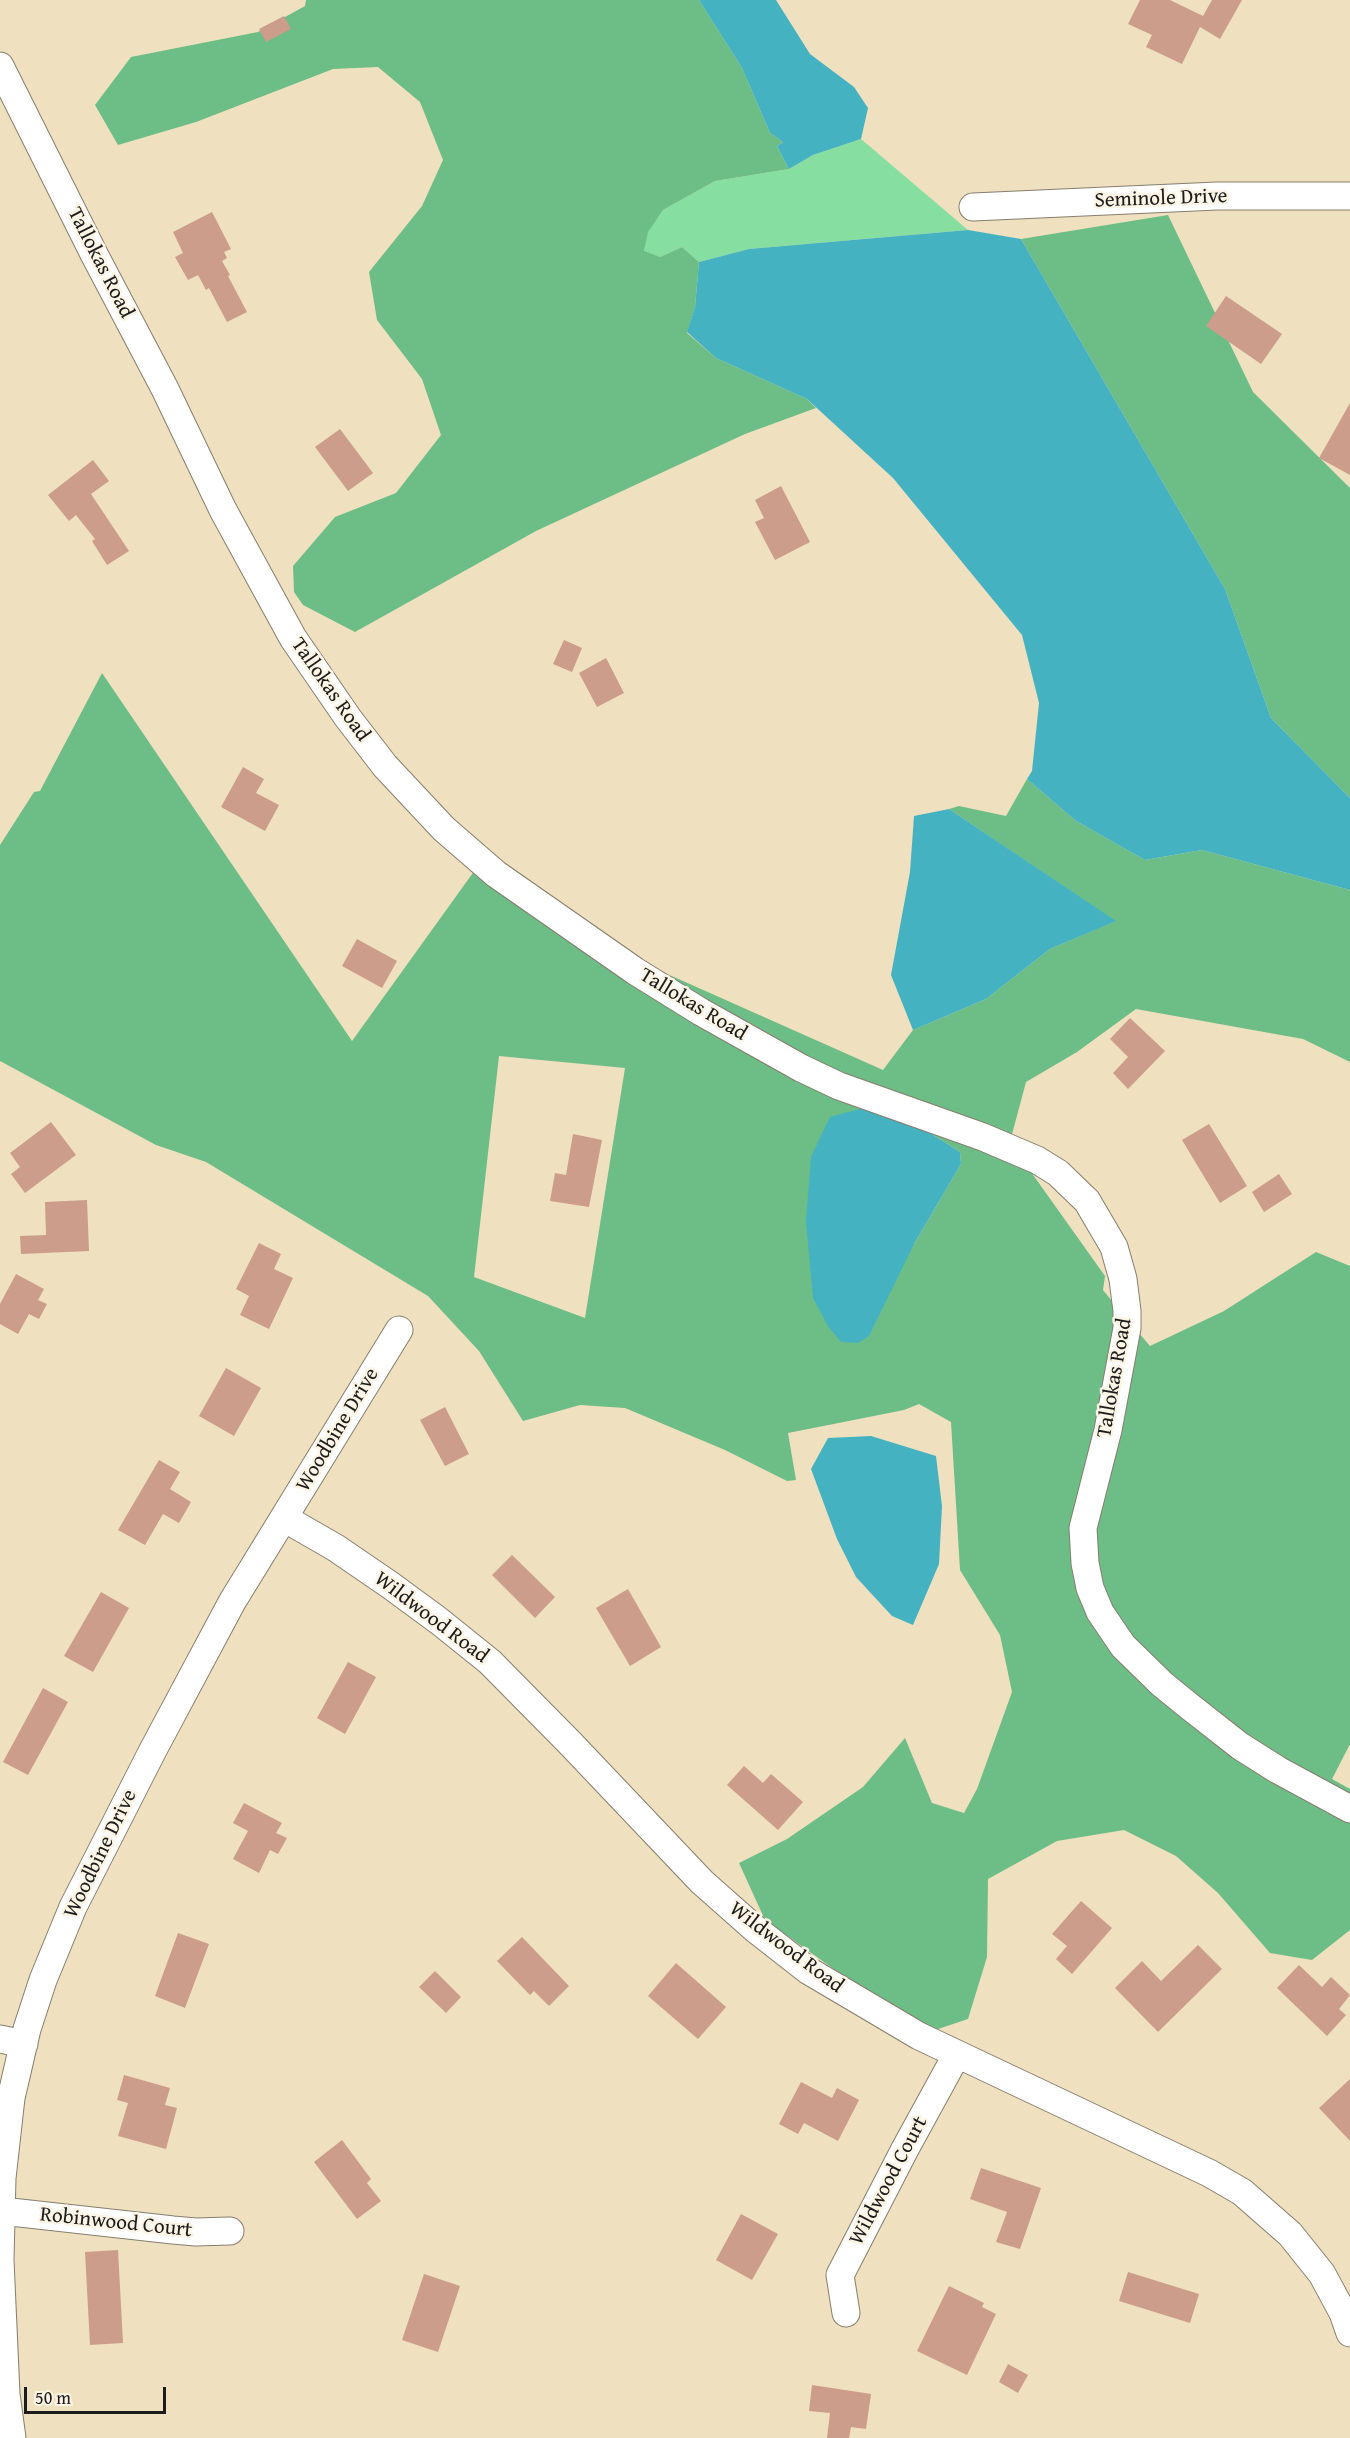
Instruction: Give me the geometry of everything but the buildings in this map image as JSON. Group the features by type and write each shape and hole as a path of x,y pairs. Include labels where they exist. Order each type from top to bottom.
{"street":[{"name":"Tallokas Road","path":"0,66 94,254 165,389 223,510 293,638 348,718 385,766 444,829 496,874 635,970 701,1012 801,1068 839,1086 983,1137 1037,1160 1058,1173 1087,1201 1114,1247 1123,1279 1127,1311 1127,1328 1108,1430 1083,1528 1084,1563 1090,1588 1100,1612 1123,1646 1162,1684 1189,1706 1240,1746 1278,1770 1350,1809"},
{"name":"Seminole Drive","path":"973,207 1217,196 1350,196"},
{"name":"Woodbine Drive","path":"12,2438 6,2394 0,2260 5,2140 12,2098 12,2041 43,1980 73,1907 232,1602 399,1330"},
{"name":"Wildwood Road","path":"284,1518 336,1548 390,1585 440,1621 490,1662 702,1882 754,1928 809,1971 889,2019 957,2054 1209,2173 1242,2192 1290,2234 1322,2274 1343,2313 1350,2333"},
{"name":"Wildwood Court","path":"846,2313 840,2275 957,2054"},
{"name":"Robinwood Court","path":"2,2211 196,2232 230,2230"}],"green space":[{"path":"306,0 699,0 742,68 770,133 783,142 777,146 789,169 715,181 663,210 648,232 644,251 660,257 682,247 699,262 695,307 687,333 716,358 807,399 816,408 745,434 536,531 355,632 303,605 294,592 293,566 335,517 396,493 441,435 422,379 377,320 369,272 422,206 443,160 420,102 378,67 333,69 196,122 118,145 95,105 131,57 258,32 305,6"},
{"path":"861,139 968,230 749,249 699,262 682,247 660,257 644,252 647,232 663,210 715,181 789,169 813,155"},
{"path":"1168,215 1253,392 1350,488 1350,798 1271,718 1225,589 1021,239"},
{"path":"102,673 352,1041 475,870 867,1107 914,1244 961,1164 960,1152 930,1133 886,1113 1026,1165 1105,1276 1103,1290 1116,1306 1116,1326 1097,1426 1090,1614 1350,1820 1350,1930 1312,1960 1270,1953 1218,1893 1176,1856 1124,1830 1057,1841 988,1879 987,1957 968,2019 932,2031 887,2007 765,1920 739,1863 787,1839 863,1787 905,1738 932,1803 964,1813 977,1789 1012,1692 1000,1635 960,1570 951,1422 919,1404 904,1410 788,1433 796,1480 787,1481 725,1450 625,1408 580,1405 523,1421 479,1351 428,1296 206,1162 156,1145 0,1061 0,845 34,792 40,791","holes":["499,1056 625,1068 585,1318 474,1277"]},
{"path":"1027,779 1076,821 1145,860 1202,850 1350,890 1350,1062 1303,1039 1136,1009 1077,1052 1026,1082 1011,1138 843,1077 706,1004 656,969 883,1070 913,1030 986,999 1050,949 1115,921 949,809 959,806 1006,816"},
{"path":"1316,1252 1350,1266 1350,1744 1332,1779 1350,1789 1350,1798 1246,1739 1131,1640 1101,1587 1093,1530 1138,1332 1150,1346 1224,1311"}],"water":[{"path":"699,0 776,0 810,54 854,87 868,108 861,139 813,155 789,169 777,146 783,142 770,133 742,68"},
{"path":"968,230 1021,239 1225,589 1271,718 1350,798 1350,890 1202,850 1145,860 1076,821 1027,779 1032,771 1039,703 1022,635 893,478 807,399 716,358 687,332 695,307 699,262 749,249"},
{"path":"949,809 1116,921 1050,949 986,999 913,1030 891,975 910,872 914,816"},
{"path":"867,1107 930,1133 960,1152 961,1164 914,1244 869,1336 858,1343 841,1342 828,1326 813,1298 806,1221 811,1157 830,1117"},
{"path":"871,1436 936,1456 942,1506 939,1564 913,1625 892,1616 856,1577 837,1539 811,1469 828,1438"}]}
